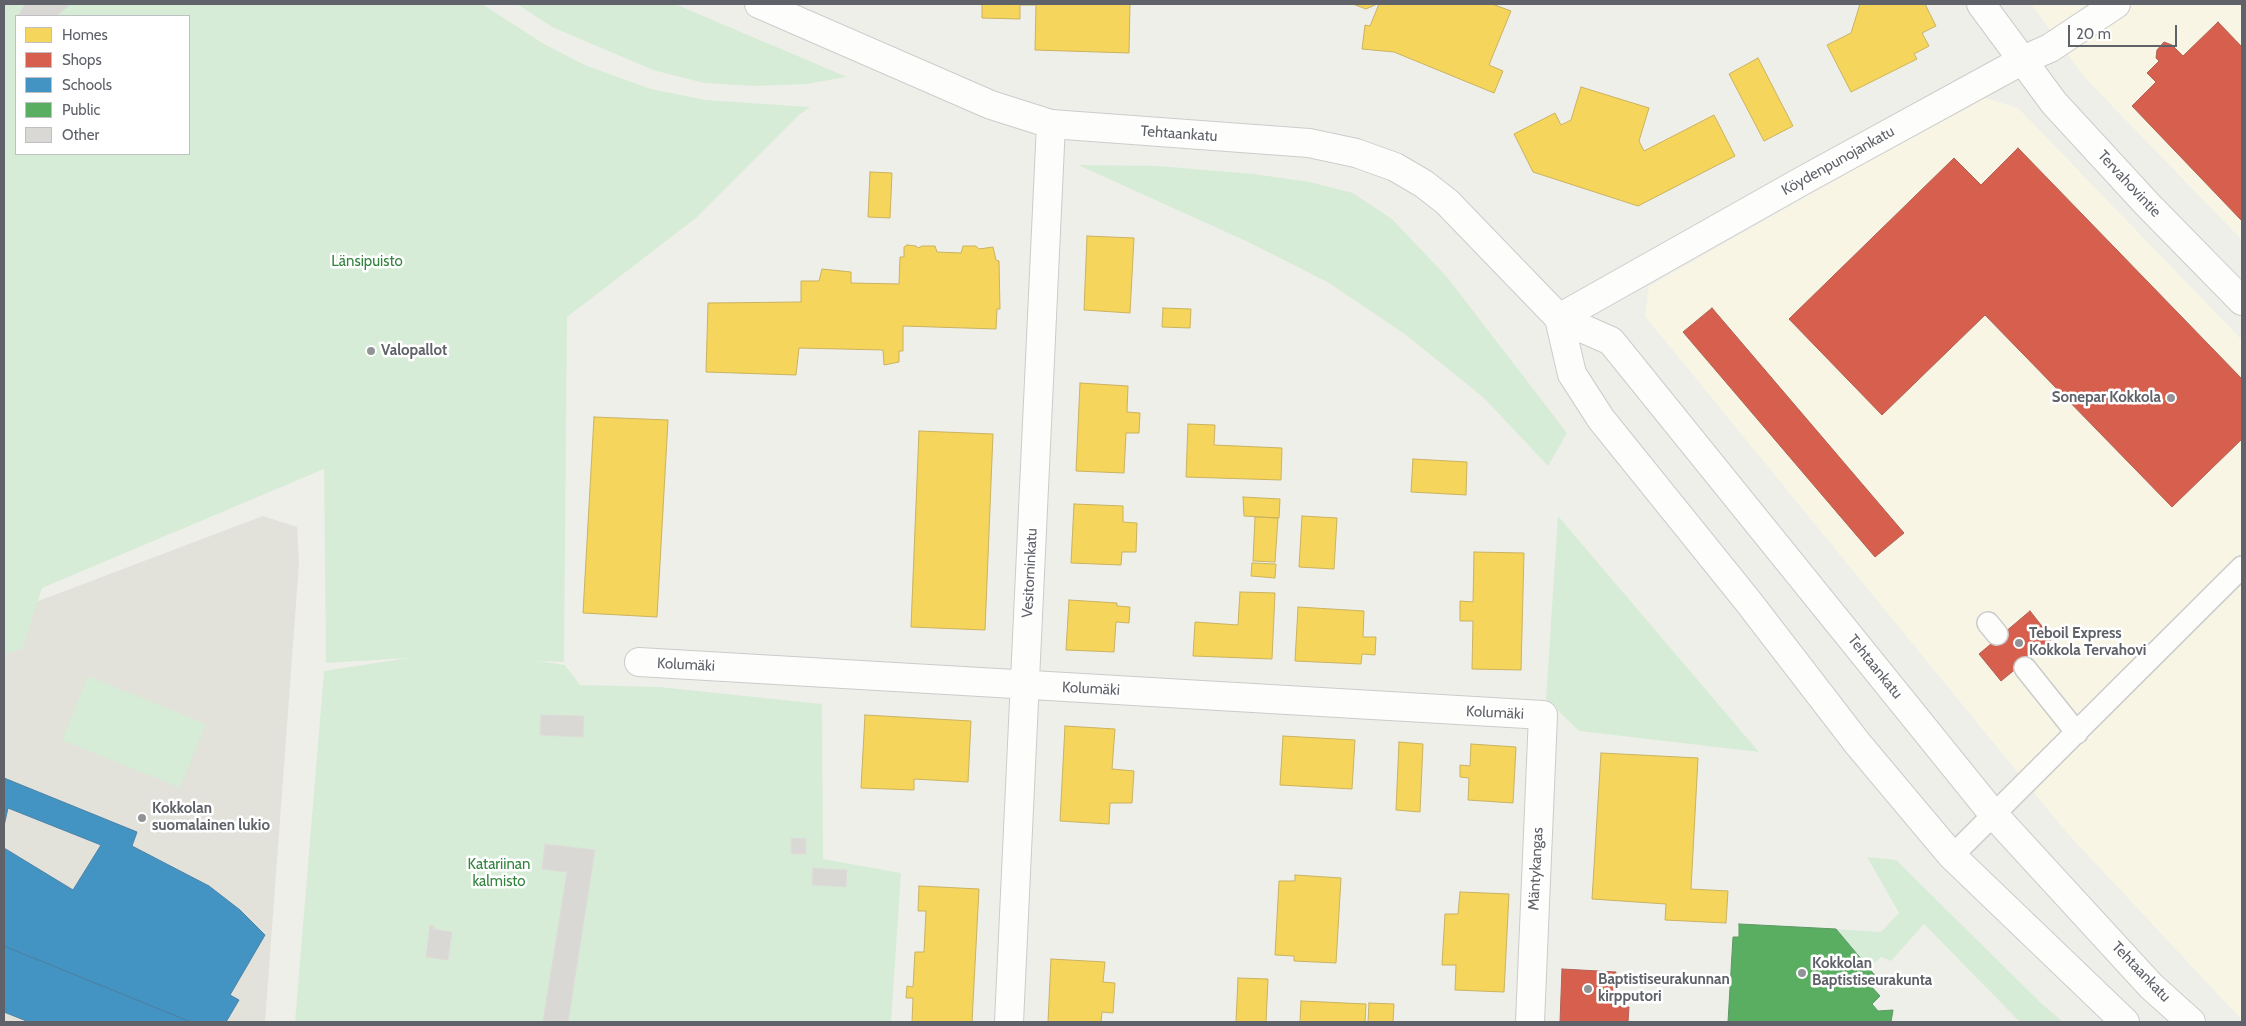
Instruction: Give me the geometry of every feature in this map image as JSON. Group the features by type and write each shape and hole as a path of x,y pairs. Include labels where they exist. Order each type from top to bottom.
{"street":[{"name":"Tehtaankatu","path":"759,4 991,105 1051,124 1309,143 1356,153 1395,167 1424,184 1447,202 1559,318 1611,341 1994,814 2151,986 2192,1022"},
{"name":"Tervahovintie","path":"1981,4 2054,103 2147,204 2242,300"},
{"name":"Köydenpunojankatu","path":"1559,318 1810,176 2023,60 2050,48 2116,4"},
{"name":"Vesitorninkatu","path":"1009,1022 1051,124"},
{"path":"1559,318 1572,374 1601,418 1747,600 1858,744 1952,856 2125,1022"},
{"name":"Kolumäki","path":"639,662 1542,716"},
{"name":"Mäntykangas","path":"1530,1022 1542,716"}],"lane":[{"path":"1952,856 2242,567"},
{"path":"2025,668 2077,732"}],"shaded area":[{"path":"2031,4 2242,4 2242,240 2085,78"},
{"path":"1982,97 2018,108 2242,340 2242,1020 2068,834 1645,316 1649,286"},
{"name":"Kokkolan suomalainen lukio","path":"263,516 297,527 299,563 265,1022 4,1022 4,614"}],"green space":[{"name":"Länsipuisto","path":"4,4 482,4 544,44 587,66 651,89 706,100 810,107 799,115 696,218 567,317 564,662 538,661 565,665 580,685 659,687 822,704 823,859 901,873 891,1022 295,1022 324,671 408,658 326,663 324,469 42,588 23,648 4,655"},
{"path":"517,4 675,4 847,77 806,84 755,86 704,83 653,70 552,27"},
{"path":"1078,165 1158,166 1254,174 1310,182 1353,193 1392,219 1447,277 1567,433 1548,466 1484,398 1406,335 1329,283 1246,241"},
{"path":"1558,516 1759,752 1579,731 1546,699"},
{"path":"88,676 206,724 180,788 62,740"},
{"path":"1867,857 1896,860 2042,1004 2063,1022 2020,1022 1924,924 1891,961 1881,957 1869,968 1836,929 1881,932 1899,913"}],"building: Homes":[{"path":"982,4 1130,4 1129,53 1035,50 1036,5 1020,5 1020,19 982,18"},
{"path":"1353,4 1377,4 1366,9"},
{"path":"1379,4 1492,4 1511,11 1489,65 1503,71 1494,93 1394,52 1362,49 1365,25 1370,26"},
{"path":"1860,4 1925,4 1936,26 1922,33 1929,46 1914,54 1917,59 1851,92 1827,45 1851,33"},
{"path":"1758,58 1793,126 1764,141 1729,74"},
{"path":"1581,87 1649,108 1639,141 1644,151 1714,115 1735,156 1638,206 1533,172 1514,134 1555,113 1561,125 1571,120"},
{"path":"870,172 892,173 890,218 868,217"},
{"path":"1087,236 1134,238 1130,313 1084,310"},
{"path":"907,245 918,248 922,246 935,246 937,252 961,253 963,246 976,246 979,249 993,247 996,260 999,261 1000,309 997,309 996,329 903,326 903,351 899,351 899,362 884,365 883,350 799,348 796,375 706,372 708,303 801,302 801,281 819,281 822,269 851,272 851,283 899,284 900,257 904,257 904,247"},
{"path":"1163,308 1191,309 1190,328 1162,327"},
{"path":"1080,383 1128,386 1127,412 1140,413 1139,433 1126,433 1124,473 1076,471"},
{"path":"594,417 668,420 657,617 583,613"},
{"path":"1188,424 1215,425 1214,445 1282,448 1281,480 1186,477"},
{"path":"919,431 993,434 985,630 911,627"},
{"path":"1413,459 1467,462 1466,495 1411,492"},
{"path":"1243,497 1280,499 1279,518 1244,516"},
{"path":"1074,504 1123,506 1123,522 1137,523 1136,552 1122,552 1121,565 1071,563"},
{"path":"1302,516 1337,518 1334,569 1299,567"},
{"path":"1255,517 1278,518 1275,562 1253,561"},
{"path":"1474,552 1524,553 1521,670 1472,669 1473,621 1460,621 1460,601 1473,602"},
{"path":"1252,563 1276,564 1275,578 1251,576"},
{"path":"1240,592 1275,593 1272,659 1193,656 1195,622 1238,625"},
{"path":"1069,600 1117,603 1117,606 1130,607 1129,623 1116,622 1114,652 1066,650"},
{"path":"1298,607 1364,611 1363,637 1376,637 1375,655 1362,654 1361,664 1295,661"},
{"path":"865,715 971,721 968,782 914,779 914,790 861,788"},
{"path":"1065,726 1115,729 1112,769 1134,771 1132,803 1110,803 1109,824 1060,821"},
{"path":"1283,736 1355,740 1352,789 1280,785"},
{"path":"1399,742 1423,744 1420,812 1396,810"},
{"path":"1471,744 1516,747 1513,803 1468,800 1469,778 1460,777 1460,765 1470,766"},
{"path":"1601,753 1698,758 1691,889 1728,891 1726,923 1665,920 1666,904 1592,899"},
{"path":"1295,875 1341,878 1336,963 1294,961 1294,956 1275,955 1279,881 1295,881"},
{"path":"919,886 979,889 972,1022 912,1022 913,998 906,998 907,986 913,987 915,952 924,952 926,911 918,911"},
{"path":"1460,892 1509,894 1504,992 1455,990 1456,965 1442,965 1445,914 1458,914"},
{"path":"1051,959 1105,962 1103,982 1115,983 1113,1013 1102,1012 1101,1022 1048,1022"},
{"path":"1238,978 1268,979 1266,1022 1236,1022"},
{"path":"1301,1001 1366,1004 1365,1022 1300,1022"},
{"path":"1369,1003 1394,1004 1393,1022 1368,1022"}],"building: Shops":[{"path":"2218,22 2242,47 2242,221 2132,106 2156,82 2147,73 2159,61 2156,58 2157,50 2164,42 2172,45 2183,56"},
{"path":"2018,148 2242,379 2242,439 2172,507 1985,315 1882,415 1789,319 1954,158 1981,185"},
{"path":"1712,308 1904,533 1875,557 1683,332"},
{"path":"2030,611 2052,639 2001,681 1979,654"},
{"name":"Baptistiseurakunnan kirpputori","path":"1562,969 1616,972 1614,1006 1629,1007 1628,1022 1560,1022"}],"building: Schools":[{"path":"4,778 137,832 132,846 209,886 240,910 265,935 230,995 239,1000 226,1022 191,1022 4,946 4,848 73,890 101,845 8,808 4,826"},
{"path":"4,946 191,1022 29,1022 4,1012"}],"building: Public":[{"name":"Kokkolan Baptistiseurakunta","path":"1739,924 1836,929 1878,979 1870,985 1880,996 1872,1004 1878,1011 1893,1010 1891,1022 1728,1022 1733,937 1739,937"}],"building: Other":[{"path":"25,4 71,4 57,15 19,15"},
{"path":"541,715 584,716 583,737 540,735"},
{"path":"791,838 806,839 806,854 791,854"},
{"path":"545,844 595,850 568,1022 543,1021 567,872 542,869"},
{"path":"813,868 847,870 846,887 812,885"},
{"path":"430,925 434,926 433,929 452,932 448,960 426,957"}],"place":[{"name":"Valopallot","path":"371,351"},
{"name":"Sonepar Kokkola","path":"2171,398"},
{"name":"Teboil Express Kokkola Tervahovi","path":"2019,643"},
{"name":"Kokkolan suomalainen lukio","path":"142,818"},
{"name":"Kokkolan Baptistiseurakunta","path":"1802,973"},
{"name":"Baptistiseurakunnan kirpputori","path":"1588,989"}],"park label":[{"name":"Katariinan kalmisto","path":"499,874"}]}
